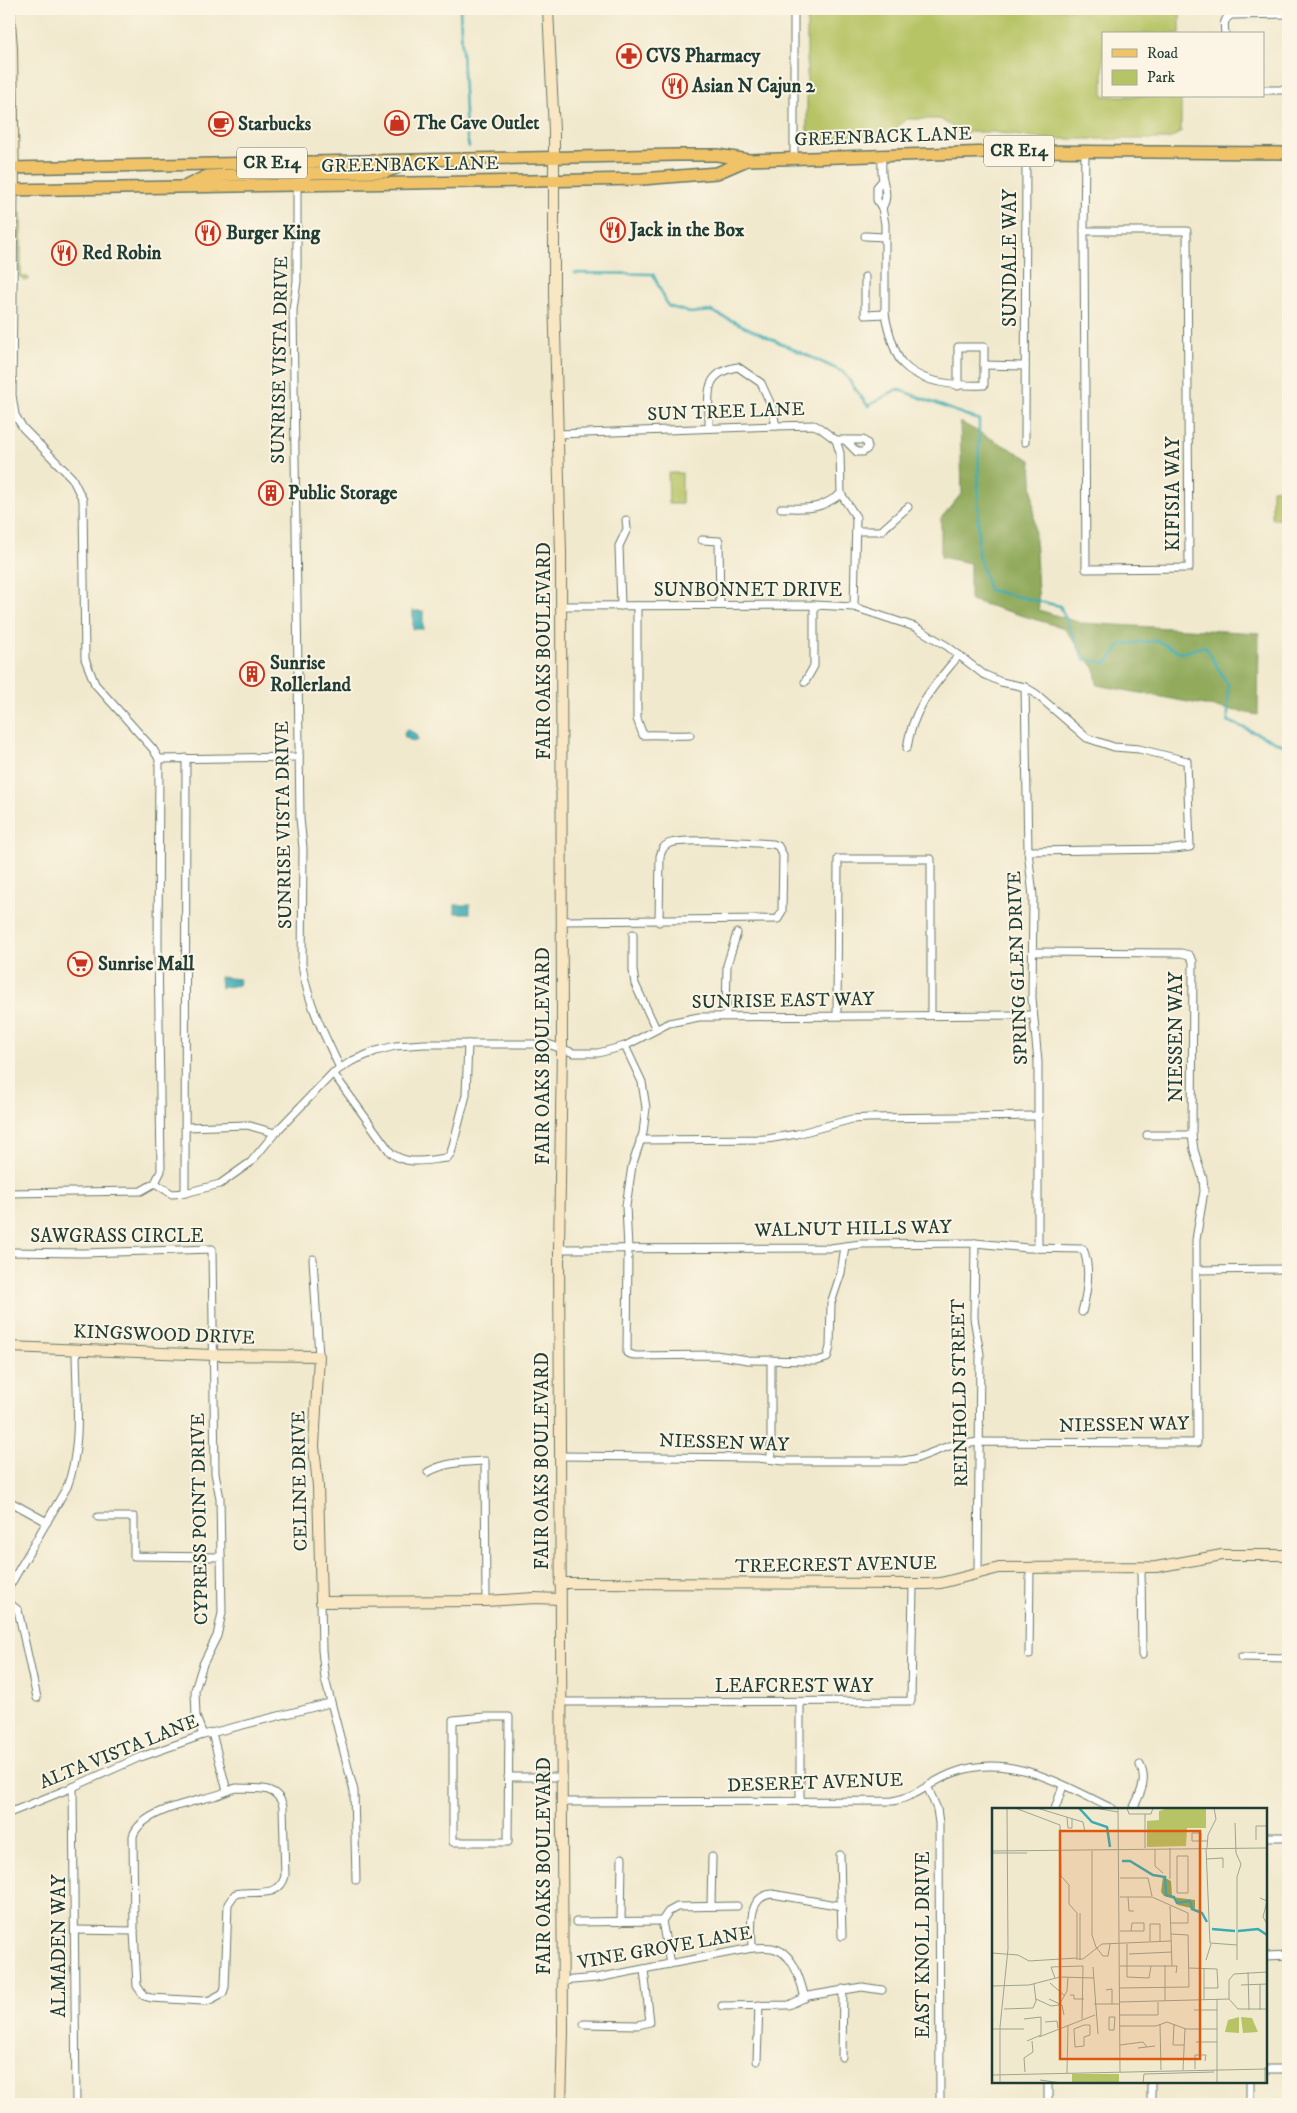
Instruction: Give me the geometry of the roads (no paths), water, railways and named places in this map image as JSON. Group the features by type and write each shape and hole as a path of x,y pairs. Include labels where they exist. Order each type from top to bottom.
{"main road":[{"path":"9,9 12,48 11,190"},
{"name":"FAIR OAKS BOULEVARD","path":"548,9 554,158 554,294 561,554 562,675 562,1048 559,1249 561,1981 563,2031 561,2104"},
{"name":"GREENBACK LANE","path":"11,168 709,155 749,160 882,154 1026,151 1288,153"},
{"name":"GREENBACK LANE","path":"11,190 642,179 717,173 749,160"},
{"path":"297,185 301,178 309,173 385,172 396,168 400,161"},
{"path":"184,187 207,176 292,172 301,162"},
{"name":"KINGSWOOD DRIVE","path":"9,1347 214,1355 319,1356"},
{"name":"CELINE DRIVE","path":"319,1356 314,1446 318,1486 321,1602"},
{"name":"TREECREST AVENUE","path":"560,1583 913,1585 941,1583 999,1568 1141,1567 1178,1564 1222,1556 1288,1555"},
{"path":"321,1602 486,1602 518,1598 560,1599"}],"street":[{"path":"794,9 794,158"},
{"path":"1224,32 1226,17 1231,15 1288,14"},
{"path":"1264,90 1288,90"},
{"name":"SUNDALE WAY","path":"1025,442 1026,151"},
{"name":"KIFISIA WAY","path":"1084,231 1187,231 1190,568 1086,569 1084,231 1085,151"},
{"path":"882,154 883,180 886,186 886,201 882,208 885,314 887,324 902,363 915,373 958,386 984,385 984,347 958,347 958,386"},
{"name":"SUNRISE VISTA DRIVE","path":"297,185 297,281 293,310 302,848 302,964 304,981 314,1015 337,1071 391,1153 406,1162 447,1158 451,1153 466,1095 468,1044"},
{"path":"9,1193 141,1191 155,1183 161,1171 158,945 160,759 95,684 89,672 85,659 83,500 72,478 23,428 15,415 12,377 11,190"},
{"path":"865,236 884,237"},
{"path":"865,277 865,315 885,314"},
{"path":"984,365 1025,366"},
{"path":"709,428 710,386 712,378 719,373 738,368 761,383 772,407 776,426"},
{"name":"SUN TREE LANE","path":"558,434 814,425 836,440"},
{"path":"845,440 836,440 840,453 841,494 856,517 854,607"},
{"path":"781,508 816,508 824,506 841,494"},
{"path":"857,531 881,531 908,508"},
{"path":"621,606 619,546 627,529 626,520"},
{"path":"702,540 720,541 720,605"},
{"path":"805,682 814,666 814,605"},
{"name":"SUNBONNET DRIVE","path":"560,606 814,605 854,607 915,627 959,654 990,678 1025,687 1035,693 1087,738 1114,747 1139,749 1187,761 1190,847 1174,849 1028,851"},
{"path":"637,606 637,719 643,734 690,735"},
{"path":"907,748 915,714 959,654"},
{"name":"SPRING GLEN DRIVE","path":"1025,687 1028,851 1033,896 1033,1015 1038,1062 1038,1248"},
{"path":"185,1193 184,786 186,758"},
{"path":"160,759 299,758"},
{"path":"562,921 659,922 778,919 782,911 783,855 781,850 774,844 683,841 666,845 660,856 659,922"},
{"path":"836,1015 838,859 931,859 931,1014"},
{"path":"726,1015 727,965 737,933"},
{"path":"633,934 635,984 656,1029"},
{"name":"NIESSEN WAY","path":"560,1456 902,1462 915,1460 949,1446 979,1442 1197,1443 1198,1270 1196,1240 1204,1191 1203,1179 1194,1150 1192,1135 1192,962 1189,955 1182,953 1033,952"},
{"name":"SUNRISE EAST WAY","path":"155,1183 168,1193 185,1193 220,1184 251,1162 274,1133 337,1071 364,1055 395,1046 548,1044 574,1053 587,1054 610,1051 625,1046 656,1029 684,1019 726,1015 1033,1015"},
{"path":"625,1046 642,1082 645,1094 646,1122 628,1186 626,1206 628,1353 636,1356 716,1355 748,1360 817,1361 827,1358 830,1347 830,1303 841,1273 845,1246"},
{"path":"640,1140 767,1139 798,1134 852,1119 868,1118 1039,1116"},
{"path":"186,1127 247,1125 274,1133"},
{"path":"1147,1135 1192,1135"},
{"name":"WALNUT HILLS WAY","path":"559,1249 830,1248 861,1244 975,1243 1038,1248 1084,1249 1087,1256 1087,1292 1082,1312"},
{"name":"REINHOLD STREET","path":"975,1243 974,1318 980,1354 978,1573"},
{"name":"SAWGRASS CIRCLE","path":"9,1252 83,1253 212,1249 214,1355"},
{"name":"CELINE DRIVE","path":"313,1259 319,1356"},
{"path":"1198,1270 1288,1269"},
{"path":"9,1587 67,1486 75,1460 76,1349"},
{"name":"CYPRESS POINT DRIVE","path":"203,1735 196,1717 195,1690 198,1676 213,1647 220,1624 220,1498 215,1473 214,1355"},
{"path":"771,1360 771,1459"},
{"path":"428,1472 456,1462 485,1461 486,1602"},
{"path":"9,1501 47,1522"},
{"path":"98,1517 134,1517 134,1556 221,1557"},
{"path":"1029,1655 1030,1567"},
{"path":"1141,1567 1142,1655"},
{"name":"LEAFCREST WAY","path":"561,1702 800,1703 911,1701 913,1585"},
{"name":"CELINE DRIVE","path":"321,1602 323,1665 330,1702 354,1791 356,1880"},
{"path":"9,1603 18,1610 37,1698"},
{"path":"1241,1657 1288,1658"},
{"name":"ALTA VISTA LANE","path":"9,1813 74,1788 138,1758 203,1735 330,1702"},
{"path":"800,1703 800,1802"},
{"path":"509,1717 508,1777 508,1842 453,1842 452,1720 509,1717"},
{"path":"212,1733 227,1791"},
{"path":"1133,1808 1144,1783 1144,1776 1140,1765"},
{"name":"DESERET AVENUE","path":"562,1802 893,1801 912,1796 954,1772 978,1766 993,1766 1022,1770 1111,1808"},
{"path":"508,1777 561,1777"},
{"path":"1055,1808 1063,1786"},
{"name":"ALMADEN WAY","path":"74,1788 76,2104"},
{"path":"236,1788 266,1789 275,1792 279,1796 283,1806 285,1876 283,1883 271,1892 236,1894 228,1904 225,1987 223,1993 210,2000 202,2001 144,1996 137,1986 134,1931 133,1836 135,1830 145,1820 180,1805 227,1791 236,1788"},
{"name":"EAST KNOLL DRIVE","path":"928,1788 937,1809 939,1823 940,2104"},
{"path":"1267,1837 1288,1837"},
{"path":"840,1855 842,1936"},
{"path":"711,1906 712,1857"},
{"path":"621,1922 622,1858"},
{"path":"752,1948 754,1906 762,1897 772,1894 842,1906"},
{"path":"670,1964 662,1920 668,1912 677,1907 737,1906"},
{"path":"576,1922 662,1920"},
{"path":"76,1930 134,1931"},
{"name":"VINE GROVE LANE","path":"561,1981 597,1978 644,1970 752,1948 772,1948 781,1951 792,1962 805,1998"},
{"path":"1267,1956 1288,1955"},
{"path":"584,2024 638,2025 650,2022 644,1970"},
{"path":"722,2006 789,2005 805,1998 862,1986 882,1990"},
{"path":"842,2057 843,1989"},
{"path":"757,2061 759,2006"},
{"path":"1267,2069 1288,2069"},
{"path":"1048,2083 1048,2104"},
{"path":"1151,2083 1152,2104"},
{"path":"1250,2083 1250,2104"}],"water":[{"path":"413,611 423,611 423,629 413,629"},
{"path":"407,729 416,734 418,740 413,742 405,737 404,733"},
{"path":"455,905 470,905 470,913 455,913"},
{"path":"220,977 239,979 239,985 221,988"}],"waterway":[{"path":"460,9 466,133 469,147"},
{"path":"574,273 653,274 668,306 690,313 711,311 843,372 868,406 897,389 979,420 978,554 989,590 1060,606 1084,659 1107,663 1122,644 1157,641 1182,653 1205,646 1228,685 1228,721 1288,747"}],"place":[{"name":"CVS Pharmacy","path":"629,56"},
{"name":"Asian N Cajun 2","path":"675,86"},
{"name":"The Cave Outlet","path":"397,123"},
{"name":"Starbucks","path":"221,124"},
{"name":"Jack in the Box","path":"613,230"},
{"name":"Burger King","path":"208,233"},
{"name":"Red Robin","path":"64,253"},
{"name":"Public Storage","path":"271,493"},
{"name":"Sunrise Rollerland","path":"252,674"},
{"name":"Sunrise Mall","path":"80,964"}]}
